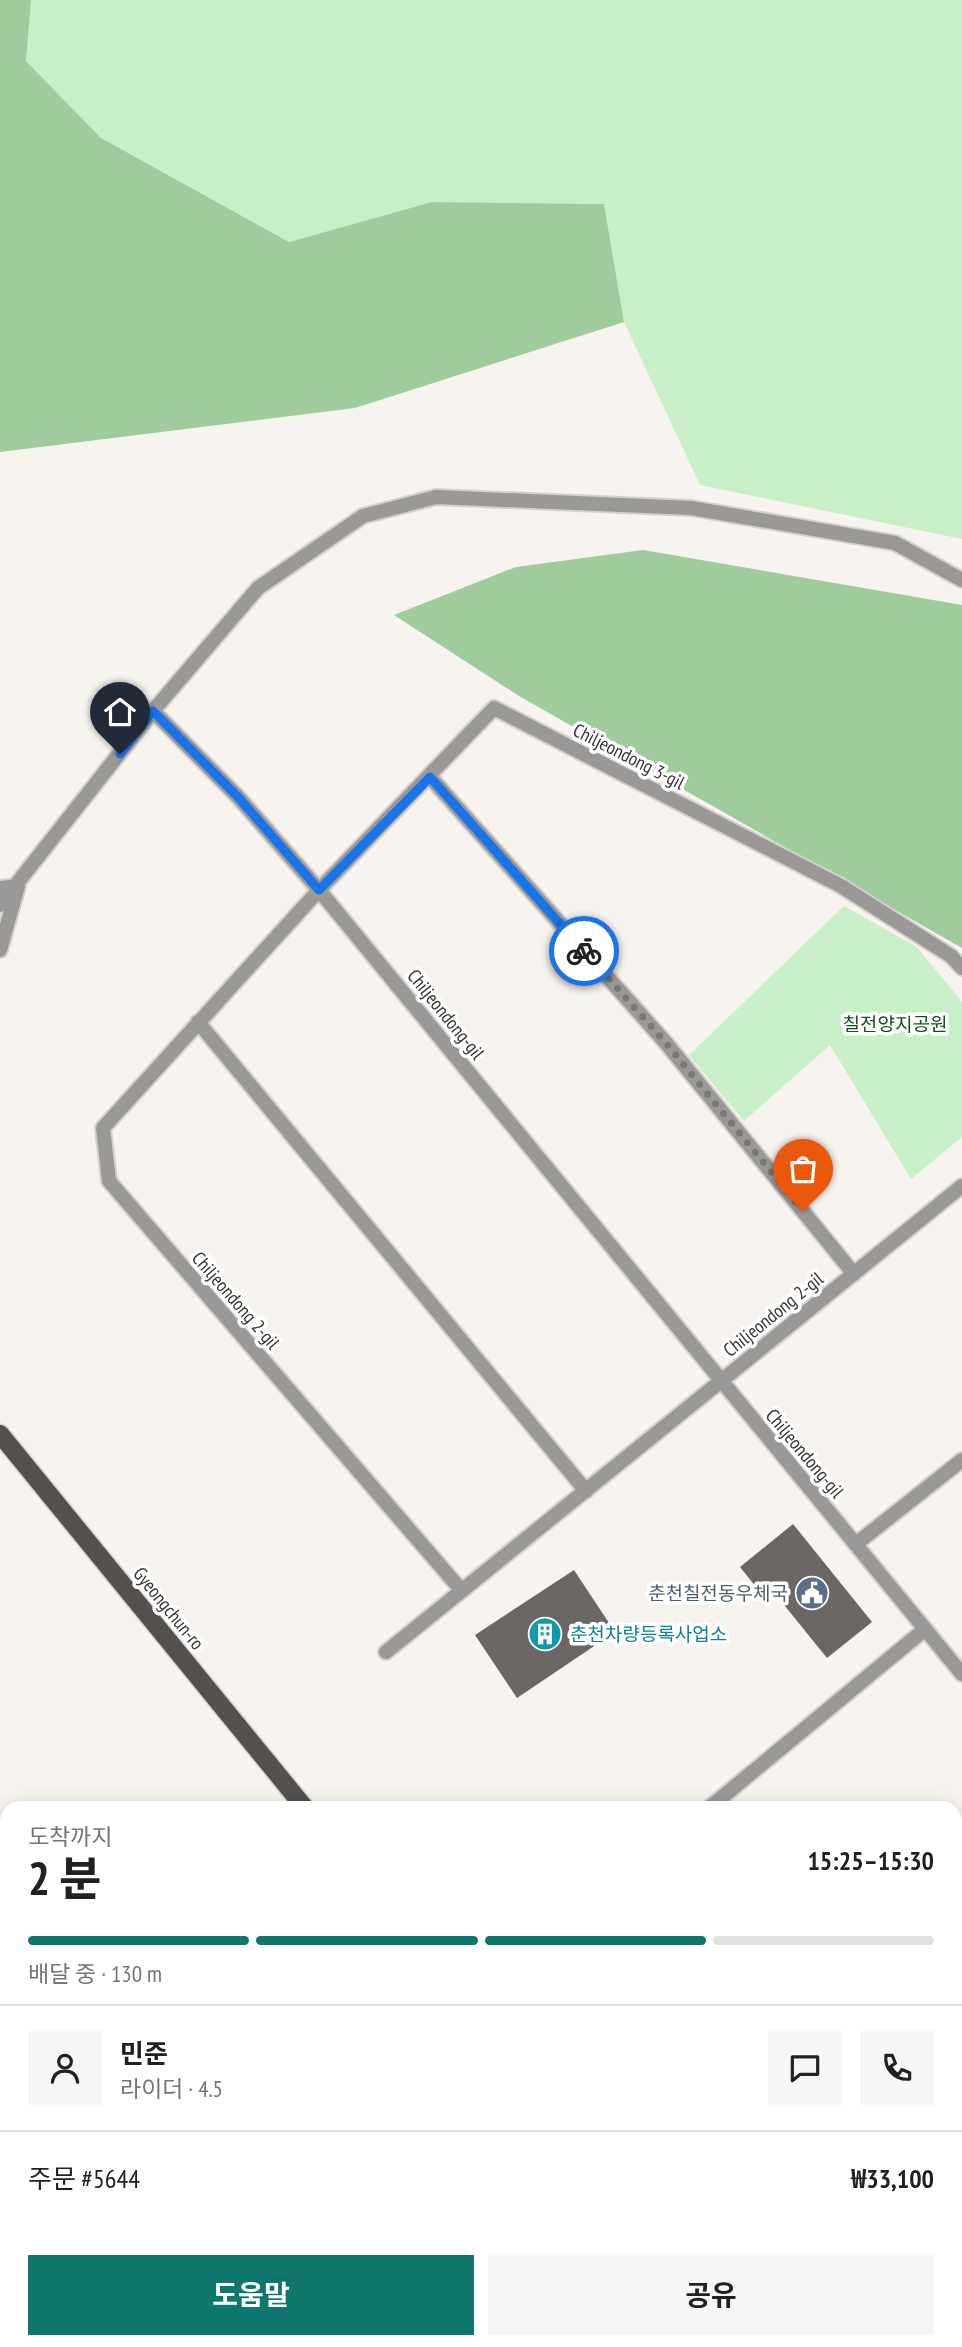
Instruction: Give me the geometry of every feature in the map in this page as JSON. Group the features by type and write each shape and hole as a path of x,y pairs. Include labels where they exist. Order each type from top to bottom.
{"main road":[{"name":"Gyeongchun-ro","path":"0,1434 299,1801"}],"street":[{"path":"0,905 18,886 153,711 258,588 363,516 436,497 691,508 895,543 962,580"},
{"name":"Chiljeondong 3-gil","path":"319,890 494,708 841,886 951,956 962,968"},
{"name":"Chiljeondong-gil","path":"153,711 239,798 319,890 962,1674"},
{"name":"Chiljeondong 2-gil","path":"430,777 666,1043 854,1274"},
{"path":"0,888 18,886"},
{"path":"0,950 18,886"},
{"name":"Chiljeondong 2-gil","path":"319,890 103,1128 108,1181 461,1591"},
{"path":"198,1022 586,1491"},
{"name":"Chiljeondong 2-gil","path":"386,1652 962,1186"},
{"path":"856,1544 962,1461"},
{"path":"717,1801 924,1630"}],"green space":[{"path":"0,0 31,0 26,61 101,138 289,242 432,202 604,204 624,322 355,408 0,452"},
{"path":"31,0 962,0 962,539 700,485 624,322 604,204 432,202 289,242 101,138 26,61"},
{"path":"643,550 962,605 962,948 519,696 394,615 516,567"},
{"name":"칠전양지공원","path":"844,906 917,947 962,1002 962,1137 911,1179 830,1045 744,1121 689,1055"}],"building":[{"name":"춘천칠전동우체국","path":"793,1524 872,1622 827,1658 772,1590 764,1597 740,1567"},
{"name":"춘천차량등록사업소","path":"574,1570 615,1632 517,1698 475,1635"}],"way so far":[{"path":"584,951 666,1043 803,1211"}],"place":[{"name":"춘천칠전동우체국","path":"812,1593"},
{"name":"춘천차량등록사업소","path":"545,1634"}],"route":[{"path":"120,754 153,711 239,798 319,890 430,777 584,951"}]}
